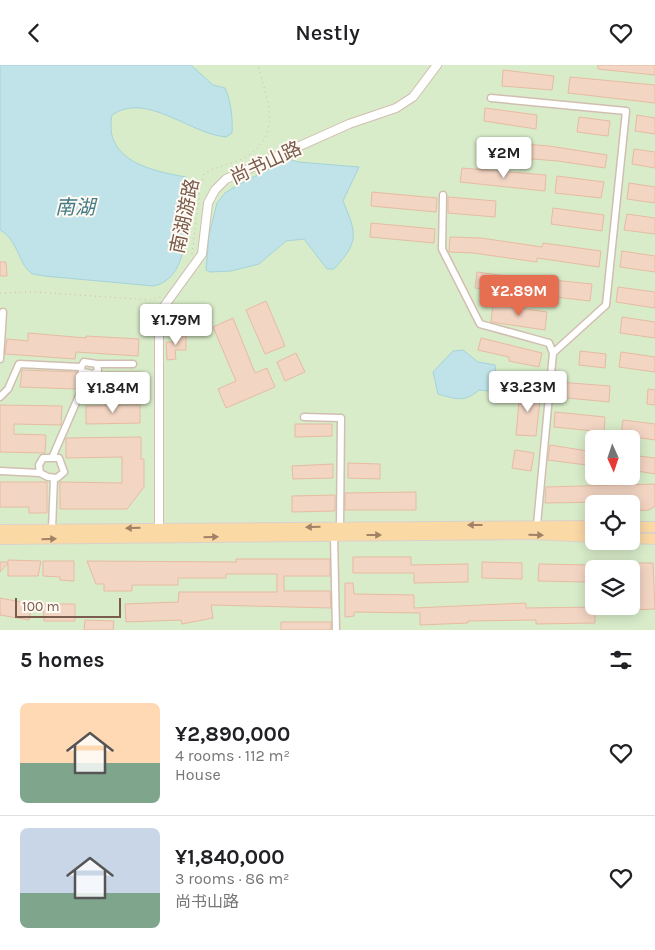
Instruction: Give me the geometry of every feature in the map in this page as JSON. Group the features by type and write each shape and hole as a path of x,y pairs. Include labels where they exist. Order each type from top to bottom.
{"main road":[{"path":"0,530 340,526 585,526"},
{"path":"640,527 655,527"},
{"path":"0,539 530,534 585,537"},
{"path":"640,538 655,539"}],"street":[{"name":"尚书山路","path":"159,528 159,323 165,305 202,254 208,203 214,190 226,179 349,124 396,108 413,97 437,65"},
{"path":"491,98 626,111 606,305 553,353"},
{"path":"444,195 442,249 480,324 549,343 553,353 537,525"},
{"path":"0,359 3,312"},
{"path":"96,364 98,371 94,374 82,373 84,362 96,364 133,364"},
{"path":"0,397 8,389 19,364 82,367"},
{"path":"52,458 88,375"},
{"path":"304,417 341,418 340,526"},
{"path":"0,471 40,473 54,477 64,472 59,458 43,458 39,465 40,473"},
{"path":"52,529 54,477"},
{"path":"334,536 336,630"}],"path":[{"name":"南湖游路","path":"192,255 198,198 204,174 214,168 237,161 260,147 270,129 268,104 258,65"},
{"path":"0,293 75,293 150,299 161,297"}],"green space":[{"path":"0,65 655,65 655,630 0,630"}],"water":[{"name":"南湖","path":"0,65 191,65 213,85 225,88 230,104 232,122 232,133 226,137 198,129 154,111 139,108 125,109 112,115 111,131 115,143 122,153 145,167 186,177 185,240 182,256 176,270 167,280 154,286 44,276 33,274 24,265 11,240 0,230"},
{"path":"289,159 298,162 359,167 343,201 353,230 352,244 348,252 334,269 327,269 304,239 286,241 259,264 231,271 210,272 206,270 209,235 217,203 225,193 236,186"},
{"path":"463,350 478,362 495,365 497,382 488,391 479,390 469,397 460,399 438,394 433,372 453,351"}],"building":[{"path":"598,65 655,65 655,75 598,69"},
{"path":"503,70 554,76 552,90 502,86"},
{"path":"570,77 655,85 655,103 568,93"},
{"path":"485,108 537,115 536,129 484,121"},
{"path":"637,115 655,118 655,134 635,131"},
{"path":"579,117 610,121 608,136 577,132"},
{"path":"483,141 549,146 607,155 605,168 558,161 482,155"},
{"path":"634,149 655,152 655,168 632,164"},
{"path":"462,168 546,175 545,191 460,182"},
{"path":"557,176 604,182 601,198 555,193"},
{"path":"629,183 655,187 655,203 627,199"},
{"path":"372,192 437,198 436,212 371,206"},
{"path":"448,197 496,201 495,217 448,213"},
{"path":"553,208 604,215 602,231 551,224"},
{"path":"627,214 655,218 655,234 624,230"},
{"path":"371,223 435,229 434,243 370,237"},
{"path":"450,237 481,238 542,247 543,243 601,251 599,267 537,258 537,262 473,253 449,252"},
{"path":"622,251 655,256 655,272 620,267"},
{"path":"0,262 6,262 7,276 0,276"},
{"path":"477,272 543,281 543,279 592,284 590,301 475,288"},
{"path":"618,287 655,292 655,308 616,302"},
{"path":"266,301 285,346 265,354 246,310"},
{"path":"493,304 547,312 545,330 491,322"},
{"path":"622,317 655,322 655,338 620,333"},
{"path":"233,318 255,373 267,368 275,387 226,408 218,389 236,381 213,327"},
{"path":"28,333 86,338 86,336 139,339 138,356 76,352 75,359 5,354 7,339 28,341"},
{"path":"186,335 186,350 175,350 176,359 167,360 166,342 173,342 173,336"},
{"path":"481,338 542,353 539,367 509,361 509,357 478,350"},
{"path":"580,351 606,354 605,368 579,365"},
{"path":"621,352 655,357 655,372 619,367"},
{"path":"296,353 305,372 285,381 277,362"},
{"path":"22,370 77,372 77,389 20,387"},
{"path":"105,372 141,372 141,390 105,390"},
{"path":"558,382 610,386 609,402 557,397"},
{"path":"648,389 655,390 655,405 647,404"},
{"path":"520,390 541,391 536,436 516,435"},
{"path":"0,405 62,406 61,425 14,424 14,434 46,435 45,453 0,452"},
{"path":"140,405 140,423 86,424 86,406"},
{"path":"555,412 605,417 604,430 554,427"},
{"path":"623,420 655,424 655,440 640,438 640,430 622,430"},
{"path":"295,424 332,424 332,436 295,437"},
{"path":"141,437 141,459 144,459 144,487 127,509 60,509 60,482 122,483 122,457 66,458 66,438"},
{"path":"550,445 585,451 585,465 548,460"},
{"path":"515,450 534,453 531,471 512,468"},
{"path":"640,456 655,458 655,474 640,472"},
{"path":"348,463 380,464 380,479 348,478"},
{"path":"333,464 333,478 293,479 292,466"},
{"path":"0,482 47,482 47,513 29,513 29,507 0,507"},
{"path":"655,484 655,506 649,510 640,510 640,495 585,495 585,502 545,503 546,487"},
{"path":"416,492 416,510 345,510 345,493"},
{"path":"335,495 335,511 292,512 292,496"},
{"path":"353,557 411,557 411,565 468,564 468,582 414,583 414,573 353,573"},
{"path":"236,559 330,559 330,576 284,576 284,591 330,591 331,608 211,605 213,618 182,624 181,620 126,622 125,604 178,602 179,592 277,592 277,574 226,574 226,578 178,578 178,585 132,585 132,591 104,591 104,584 96,584 87,561 236,562"},
{"path":"8,560 41,561 38,576 8,576 8,563 0,572 0,562 8,562"},
{"path":"43,561 74,561 74,581 60,580 60,577 43,576"},
{"path":"482,562 522,563 522,579 482,578"},
{"path":"640,563 653,563 655,609 640,610"},
{"path":"539,564 585,565 585,582 538,581"},
{"path":"345,583 353,583 354,594 414,595 414,608 526,603 526,608 585,607 585,615 595,615 595,623 536,624 536,620 468,621 468,623 420,625 420,613 354,612 354,616 345,617"},
{"path":"0,598 32,604 29,620 0,615"},
{"path":"43,604 75,604 75,621 44,621"},
{"path":"85,620 114,621 113,630 84,630"},
{"path":"281,622 331,622 331,630 281,630"}]}
